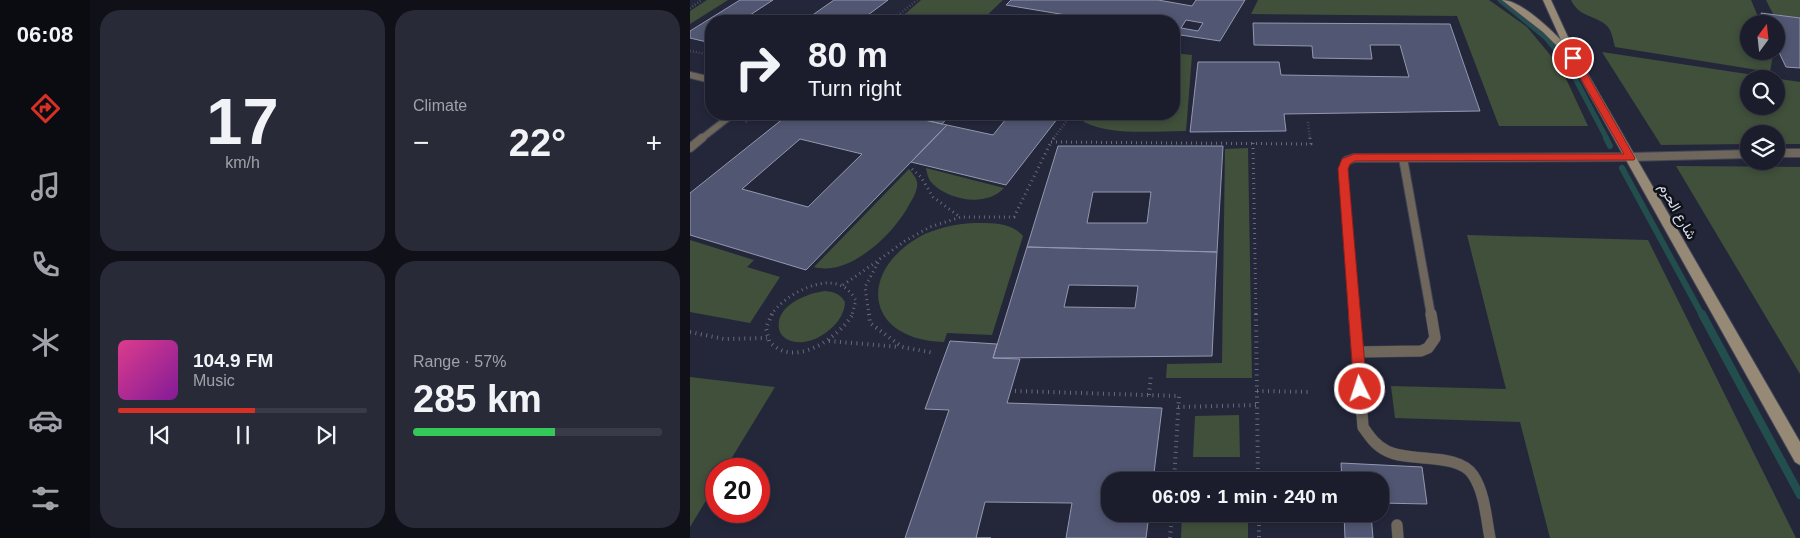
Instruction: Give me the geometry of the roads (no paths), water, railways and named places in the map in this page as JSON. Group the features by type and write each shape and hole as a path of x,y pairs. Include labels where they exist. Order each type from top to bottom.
{"street":[{"name":"شارع الحرم","path":"1506,0 1546,30 1573,58 1800,457"},
{"path":"1547,0 1573,58"}],"lane":[{"path":"690,75 705,79"},
{"path":"690,147 725,120"},
{"path":"1785,153 1800,153"},
{"path":"1490,538 1479,486 1469,470 1452,462 1390,454 1371,442 1363,427 1343,169 1346,162 1354,158 1630,158 1740,154"},
{"path":"1357,352 1421,351 1428,348 1435,338 1403,158"},
{"path":"1397,525 1398,538"}],"waterway":[{"path":"1500,0 1545,37 1567,63 1607,139"},
{"path":"1606,138 1610,146"},
{"path":"1622,168 1702,315"},
{"path":"1702,314 1800,495"}]}
